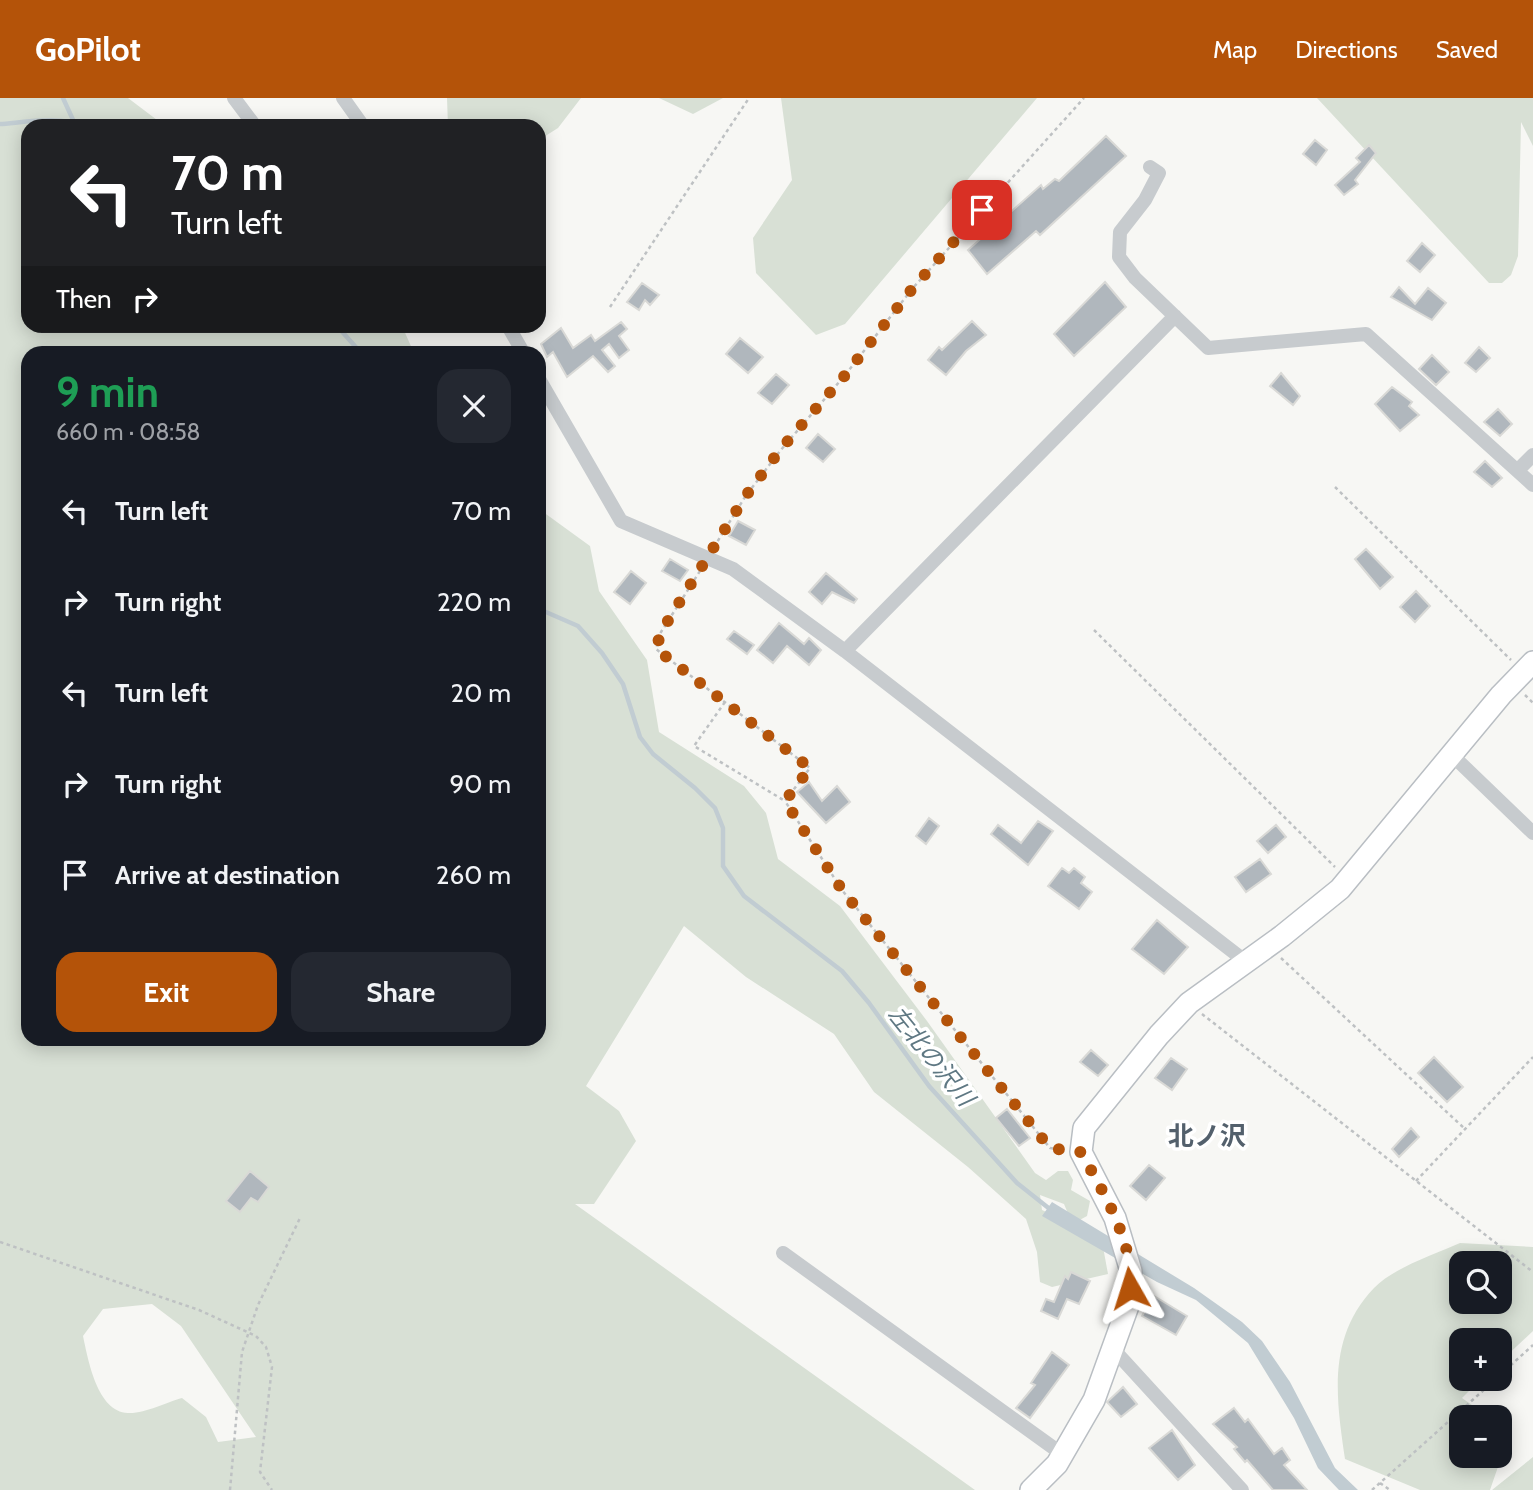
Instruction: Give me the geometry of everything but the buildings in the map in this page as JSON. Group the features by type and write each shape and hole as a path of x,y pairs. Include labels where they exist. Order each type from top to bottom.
{"street":[{"path":"234,98 250,119"},
{"path":"343,98 357,119"},
{"path":"1150,167 1159,173 1145,200 1120,232 1119,257 1135,278 1208,348 1366,334 1533,485"},
{"path":"845,651 1174,316"},
{"path":"546,391 621,521 733,569 845,651 1245,961"},
{"path":"1518,470 1533,455"},
{"path":"1031,1490 1062,1454 1094,1400 1128,1306 1130,1266 1115,1218 1081,1152 1084,1128 1159,1035 1189,1003 1269,946 1348,879 1528,667"},
{"path":"1452,755 1533,833"},
{"path":"783,1253 1062,1454"},
{"path":"1114,1350 1242,1490"}],"path":[{"path":"610,307 749,98"},
{"path":"785,801 810,768 656,649 661,632 745,497 780,450 846,374 912,289 1084,98"},
{"path":"1335,487 1528,667"},
{"path":"1094,630 1348,879"},
{"path":"725,702 694,746 785,801 842,890 1050,1148 1081,1152"},
{"path":"1269,946 1465,1129"},
{"path":"1189,1003 1533,1272"},
{"path":"1416,1181 1533,1057"},
{"path":"230,1490 242,1352 258,1305 301,1216"},
{"path":"0,1242 199,1310 250,1333 266,1347 272,1367 260,1472 272,1490"},
{"path":"1512,1364 1533,1345"},
{"path":"1372,1490 1483,1391"},
{"path":"1378,1484 1390,1490"}],"shaded area":[{"path":"0,98 128,98 156,119 21,119 21,333 405,333 411,346 21,346 21,1046 546,1046 546,514 590,546 599,591 647,660 659,732 744,786 766,813 778,859 840,906 927,1021 1035,1173 1046,1180 1058,1171 1068,1171 1073,1180 1071,1190 1090,1201 1087,1216 1076,1222 1069,1216 1064,1204 1040,1195 1042,1210 1101,1236 1108,1274 1052,1287 1040,1282 1037,1252 1026,1219 968,1167 874,1092 834,1034 746,977 684,926 586,1086 619,1111 636,1141 594,1204 575,1204 975,1490 0,1490","holes":["152,1304 181,1326 256,1437 218,1442 206,1417 182,1398 134,1413 117,1410 101,1394 91,1370 83,1336 103,1309"]},
{"path":"447,98 581,98 558,128 546,136 546,119 448,119"},
{"path":"659,98 723,98 693,114"},
{"path":"781,98 1037,98 845,324 816,335 756,273 753,238 792,180"},
{"path":"1317,98 1533,98 1533,146 1521,122 1518,256 1511,275 1502,283 1489,283"},
{"path":"1052,1202 1194,1288 1242,1322 1262,1341 1290,1382 1335,1468 1358,1490 1339,1490 1318,1468 1294,1418 1248,1343 1196,1300 1157,1282 1042,1216"},
{"path":"1460,1243 1533,1247 1533,1331 1512,1351 1512,1328 1449,1328 1449,1391 1469,1391 1462,1398 1472,1405 1449,1405 1449,1468 1498,1468 1490,1490 1420,1490 1345,1459 1339,1413 1338,1369 1348,1327 1374,1288 1392,1274"},
{"path":"1533,1457 1533,1490 1492,1490"}],"waterway":[{"path":"63,98 73,119"},
{"name":"左北の沢川","path":"0,124 21,122"},
{"name":"左北の沢川","path":"343,333 355,346"},
{"name":"左北の沢川","path":"546,612 578,626 602,653 623,684 640,737 653,754 715,808 723,828 723,866 744,896 842,971 869,1003 929,1086 1017,1183 1051,1210"}],"district":[{"name":"北ノ沢","path":"1207,1136"}],"route":[{"path":"982,210 912,289 846,374 780,450 745,497 661,632 656,649 810,768 785,801 842,890 1050,1148 1081,1152 1115,1218 1131,1271 1130,1288"}]}
